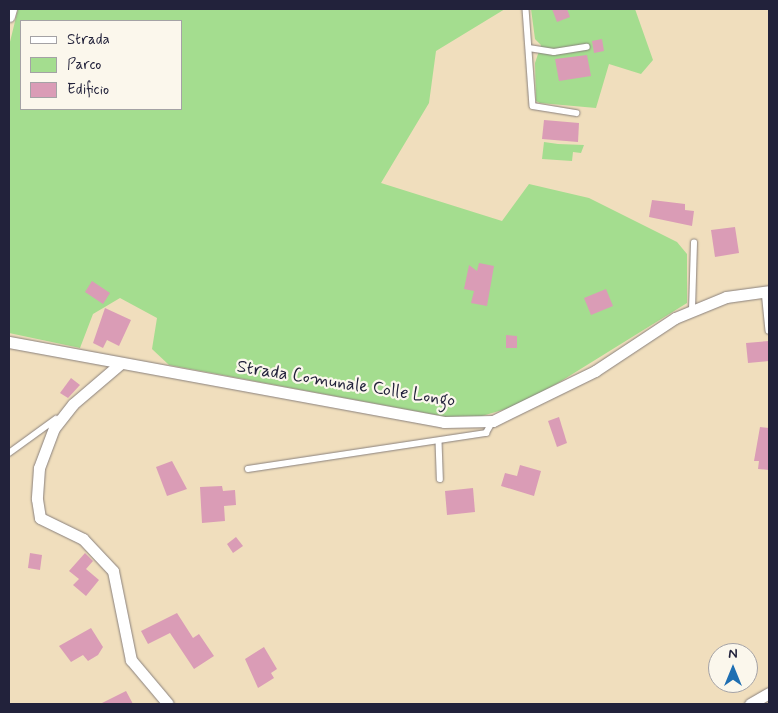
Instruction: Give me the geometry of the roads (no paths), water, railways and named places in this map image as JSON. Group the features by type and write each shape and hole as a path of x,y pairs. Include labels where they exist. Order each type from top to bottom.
{"street":[{"path":"9,16 11,9"},
{"name":"Strada Comunale Colle Longo","path":"9,342 444,422 494,421 595,371 692,310 726,297 767,291"},
{"path":"120,363 63,417 39,468 40,518 83,539 113,570 131,660 168,704"},
{"path":"750,704 769,693"}],"lane":[{"path":"526,9 533,106 576,113"},
{"path":"529,48 554,52 587,47"},
{"path":"692,310 694,243"},
{"path":"767,291 769,331"},
{"path":"9,453 63,417"},
{"path":"248,469 486,433 494,421"},
{"path":"439,441 440,479"}]}
